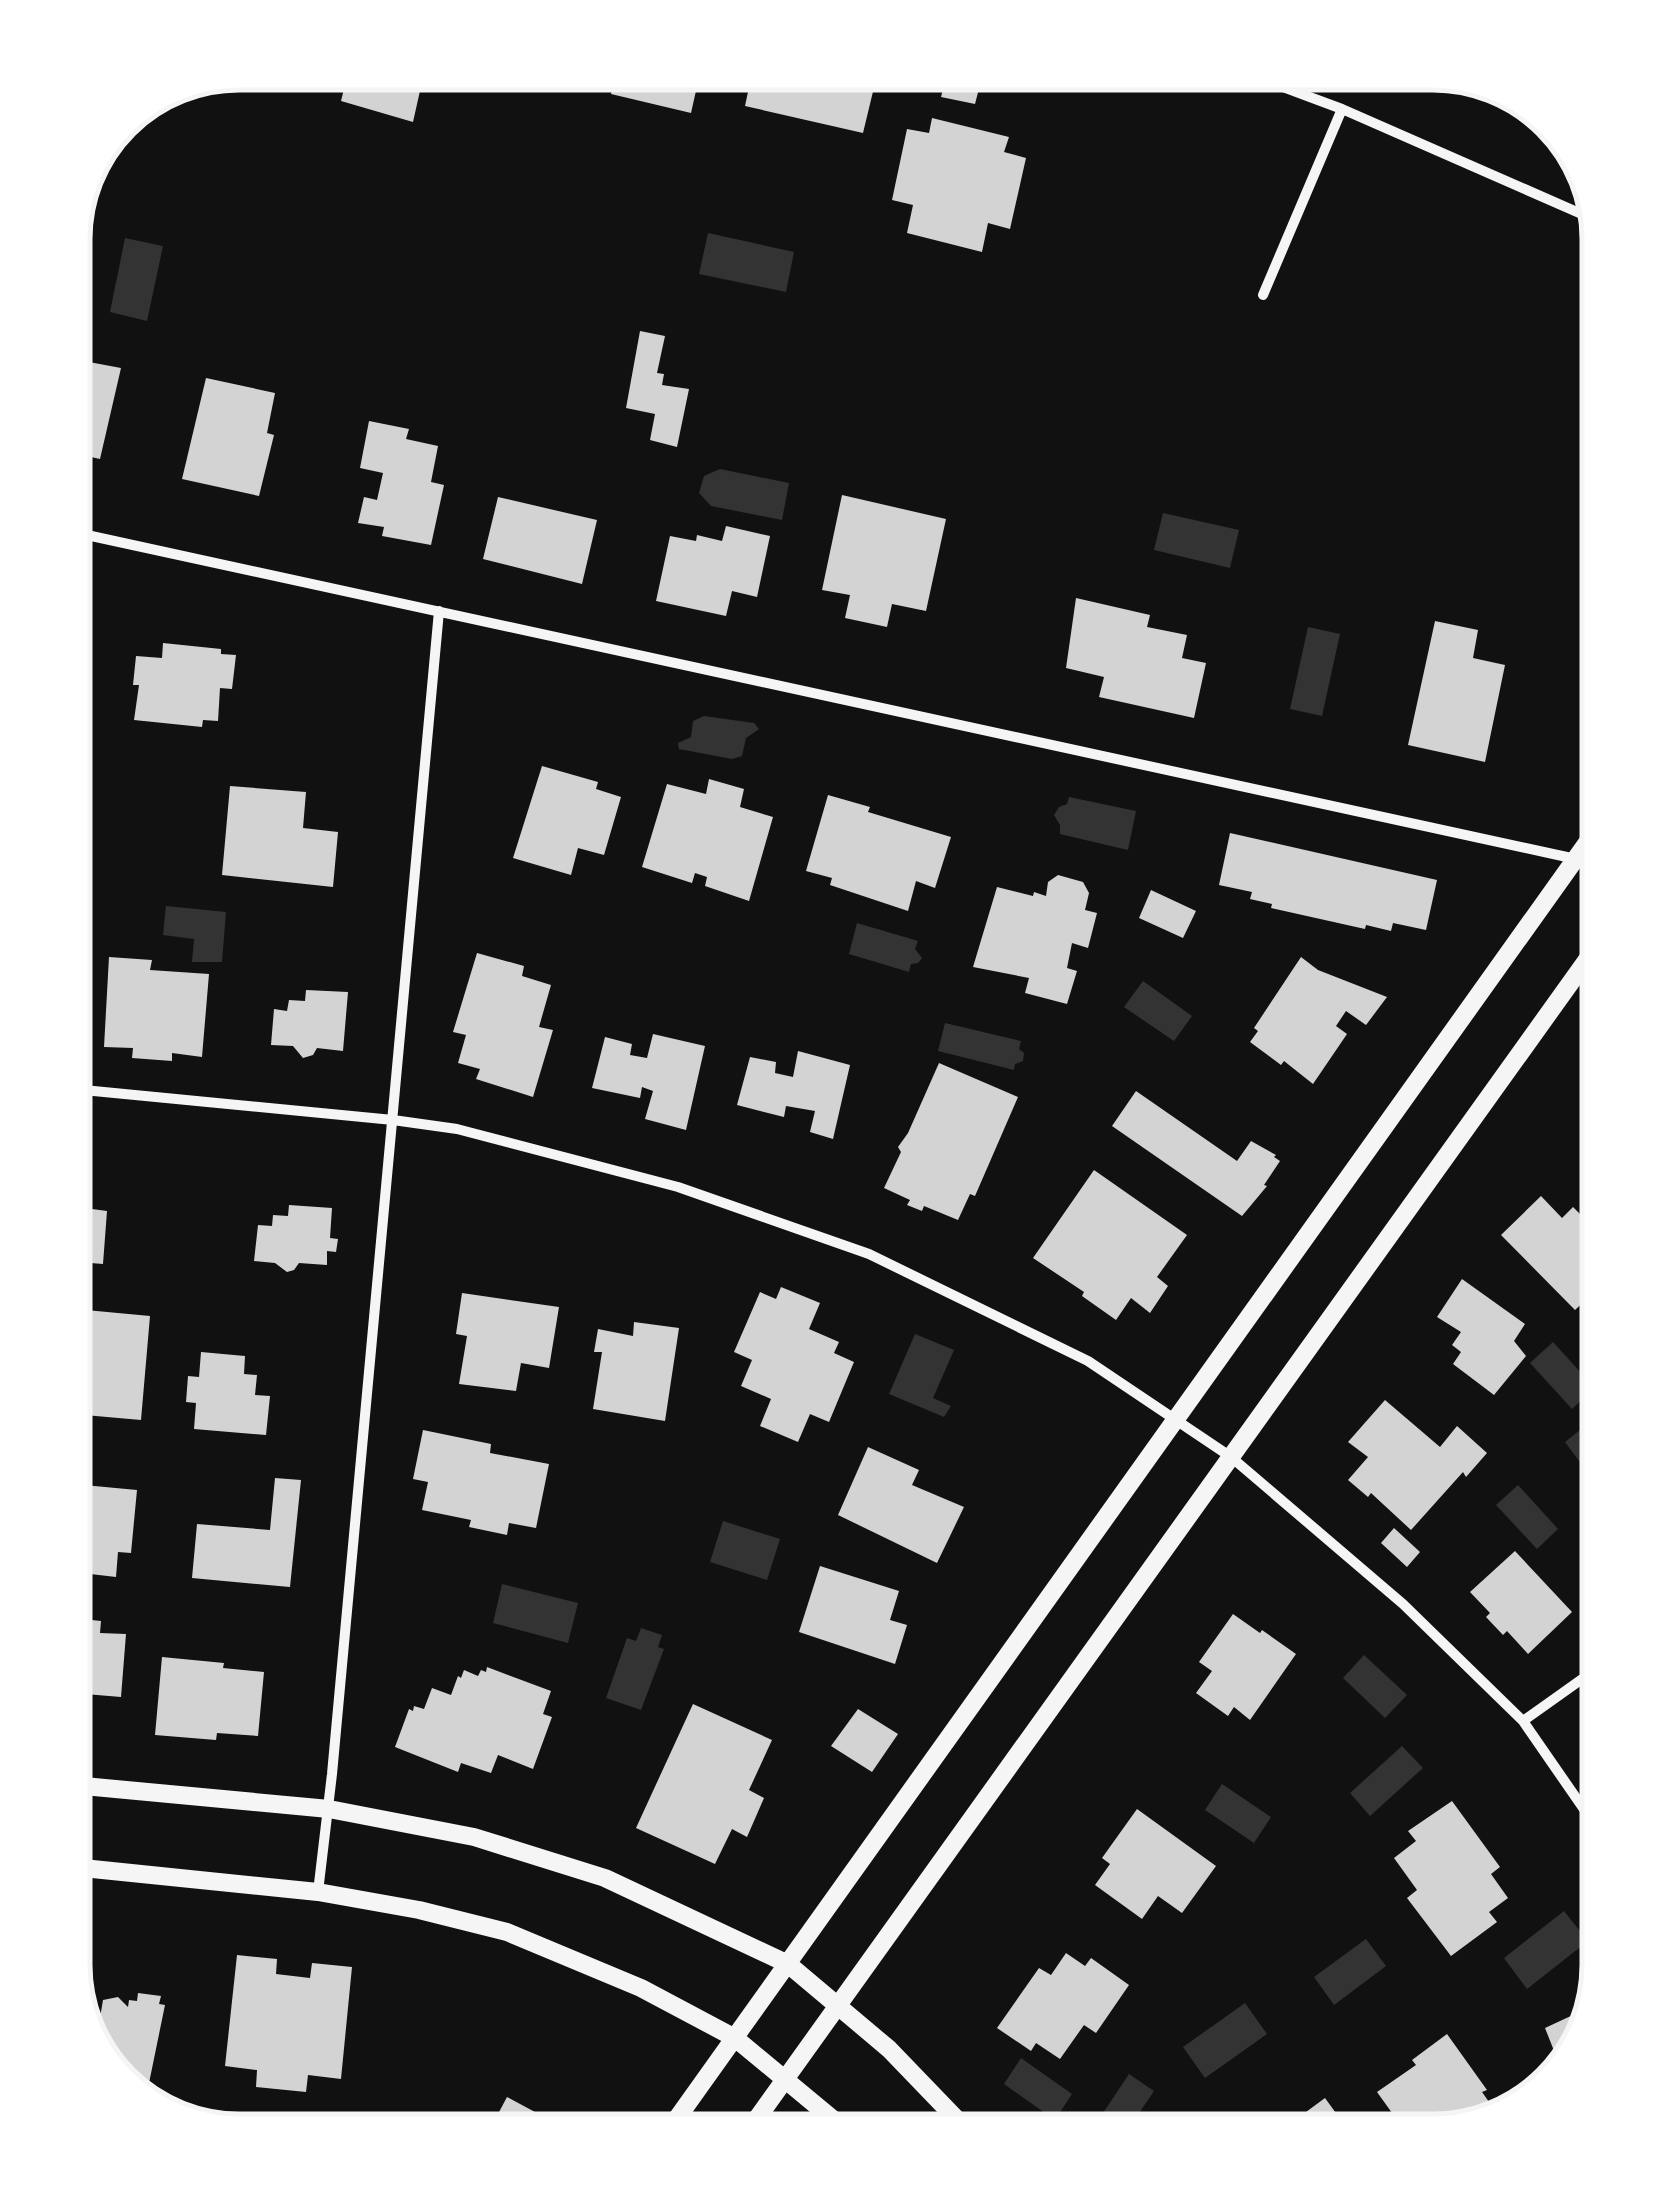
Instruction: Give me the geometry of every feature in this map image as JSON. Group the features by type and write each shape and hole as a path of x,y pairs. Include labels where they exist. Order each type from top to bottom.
{"street":[{"path":"1290,90 1579,212"},
{"path":"1263,294 1342,109"},
{"path":"90,536 1576,858 1582,862"},
{"path":"318,1892 439,611"},
{"path":"680,2114 1582,850"},
{"path":"760,2114 1582,968"},
{"path":"90,1090 457,1130 678,1188 869,1254 1088,1361 1232,1457 1403,1604 1523,1721 1582,1805"},
{"path":"1523,1721 1582,1680"},
{"path":"90,1787 328,1809 474,1837 605,1878 788,1964 889,2049 952,2114"},
{"path":"90,1870 318,1892 419,1910 507,1932 640,1988 734,2038 827,2114"}],"shaded area":[{"path":"708,233 794,252 786,292 699,274"},
{"path":"125,238 163,246 147,321 110,312"},
{"path":"720,469 789,483 782,520 711,506 699,493 704,476"},
{"path":"1163,513 1239,530 1230,568 1154,550"},
{"path":"1308,627 1340,634 1322,716 1290,709"},
{"path":"704,716 754,723 759,729 746,738 742,756 732,759 679,749 678,743 691,737 693,721"},
{"path":"1069,797 1136,811 1128,850 1060,834 1054,815"},
{"path":"166,906 226,912 222,962 192,962 194,939 163,935"},
{"path":"857,923 918,941 915,949 922,958 911,964 909,972 849,954"},
{"path":"1143,981 1192,1016 1174,1041 1124,1007"},
{"path":"945,1023 1021,1041 1023,1061 1015,1064 1014,1070 938,1051"},
{"path":"915,1334 954,1350 933,1398 951,1406 944,1417 889,1394"},
{"path":"1553,1342 1582,1374 1582,1400 1572,1409 1530,1363"},
{"path":"1582,1428 1582,1465 1565,1442"},
{"path":"1518,1485 1558,1529 1537,1549 1496,1505"},
{"path":"723,1521 780,1539 767,1580 710,1562"},
{"path":"502,1584 578,1603 568,1643 493,1623"},
{"path":"641,1628 662,1635 658,1647 664,1649 641,1710 606,1698 627,1638 636,1641"},
{"path":"1364,1655 1407,1695 1385,1718 1343,1678"},
{"path":"1402,1746 1423,1768 1370,1816 1350,1793"},
{"path":"1222,1784 1271,1817 1254,1843 1205,1810"},
{"path":"1564,1911 1582,1934 1582,1946 1527,1989 1504,1958"},
{"path":"1366,1939 1386,1966 1334,2005 1314,1977"},
{"path":"1245,2003 1267,2034 1205,2078 1183,2047"},
{"path":"1021,2058 1072,2094 1059,2114 1046,2114 1004,2084"},
{"path":"1129,2074 1154,2091 1138,2114 1102,2114"}],"building":[{"path":"344,90 420,90 413,122 341,101"},
{"path":"612,90 696,90 691,113 611,94"},
{"path":"748,90 873,90 863,133 745,106"},
{"path":"943,90 979,90 975,104 941,97"},
{"path":"932,118 1009,137 1004,152 1026,158 1010,229 988,223 982,252 907,233 913,205 892,200 907,129 929,133"},
{"path":"640,331 665,336 657,373 664,374 662,385 689,389 677,447 650,440 655,414 626,408"},
{"path":"90,362 121,368 100,459 90,457"},
{"path":"206,378 275,393 267,433 274,435 259,496 182,479"},
{"path":"369,421 409,429 406,439 438,446 431,482 444,485 431,545 382,536 384,527 358,523 364,497 377,500 383,473 360,468"},
{"path":"842,495 946,519 926,611 892,604 887,627 845,618 850,595 822,590"},
{"path":"498,497 597,520 582,584 483,559"},
{"path":"726,526 770,536 757,597 732,591 726,616 656,601 670,536 696,541 697,535 722,541"},
{"path":"1076,598 1150,615 1147,627 1187,635 1182,658 1206,663 1194,718 1099,697 1104,677 1066,668"},
{"path":"1435,621 1478,630 1473,658 1505,665 1485,762 1408,745"},
{"path":"163,643 221,649 221,654 236,655 232,689 220,688 218,721 203,720 202,727 134,720 139,685 133,685 136,656 162,658"},
{"path":"542,766 598,782 596,789 621,797 604,855 578,848 571,875 513,858"},
{"path":"709,779 744,789 740,807 773,817 749,901 705,886 707,877 695,873 692,883 642,867 667,784 706,794"},
{"path":"230,786 306,792 303,828 338,832 333,887 222,875"},
{"path":"828,795 870,807 868,812 951,837 935,888 916,881 908,911 830,885 832,878 806,871"},
{"path":"1230,833 1437,880 1426,930 1393,923 1391,931 1366,925 1365,929 1271,908 1272,904 1250,899 1252,892 1219,885"},
{"path":"1058,875 1083,882 1089,893 1085,910 1097,913 1088,948 1072,943 1067,968 1077,971 1067,1004 1025,993 1029,978 973,967 997,887 1046,896 1048,882"},
{"path":"1151,890 1196,911 1183,938 1139,918"},
{"path":"477,953 524,966 522,976 551,985 539,1027 553,1030 533,1097 476,1079 480,1069 458,1063 466,1035 453,1032"},
{"path":"109,957 152,960 150,970 209,974 202,1057 172,1053 172,1061 132,1058 133,1048 104,1047"},
{"path":"1301,957 1318,970 1387,997 1366,1025 1346,1011 1336,1026 1347,1034 1313,1084 1284,1061 1281,1065 1250,1042 1258,1031 1254,1028"},
{"path":"306,990 348,992 343,1051 317,1048 313,1055 303,1058 293,1046 271,1045 274,1009 287,1011 289,1000 305,1001"},
{"path":"653,1034 705,1046 686,1130 645,1119 653,1091 642,1087 640,1098 592,1088 605,1037 632,1044 630,1055 647,1058"},
{"path":"798,1051 850,1065 833,1139 810,1132 815,1111 786,1106 784,1117 737,1105 750,1057 776,1062 775,1073 793,1077"},
{"path":"939,1063 1018,1097 975,1196 970,1194 958,1220 924,1206 922,1211 907,1205 910,1200 884,1188 901,1152 898,1147"},
{"path":"1136,1091 1237,1161 1251,1141 1276,1155 1280,1161 1264,1185 1267,1186 1242,1216 1112,1126"},
{"path":"1094,1170 1187,1235 1157,1277 1168,1286 1150,1313 1131,1298 1116,1320 1082,1296 1084,1292 1033,1258"},
{"path":"1541,1196 1562,1218 1573,1207 1582,1216 1582,1304 1575,1310 1501,1235"},
{"path":"90,1199 92,1209 107,1211 103,1264 90,1263"},
{"path":"289,1205 332,1208 330,1238 338,1239 336,1252 327,1251 327,1265 299,1263 287,1272 275,1263 254,1261 258,1225 272,1226 273,1215 288,1216"},
{"path":"1462,1279 1525,1324 1514,1341 1526,1356 1494,1395 1453,1364 1461,1352 1452,1345 1461,1332 1437,1317"},
{"path":"781,1287 820,1303 809,1329 839,1342 834,1353 854,1362 829,1422 810,1414 798,1442 760,1426 771,1399 741,1386 752,1360 734,1352 760,1292 776,1299"},
{"path":"462,1293 559,1307 549,1368 521,1363 516,1391 459,1384 467,1336 456,1334"},
{"path":"90,1310 150,1316 141,1420 90,1416"},
{"path":"634,1322 679,1328 665,1421 593,1409 602,1352 594,1352 598,1329 633,1336"},
{"path":"201,1352 245,1356 244,1374 257,1375 255,1395 270,1396 266,1435 194,1429 196,1403 186,1402 188,1376 199,1377"},
{"path":"1385,1400 1440,1447 1457,1426 1487,1453 1466,1477 1463,1472 1411,1530 1371,1493 1368,1497 1348,1480 1368,1457 1348,1442"},
{"path":"423,1430 491,1444 490,1453 549,1464 536,1528 509,1523 507,1535 469,1527 471,1520 422,1510 428,1482 413,1479"},
{"path":"868,1447 919,1470 912,1485 964,1507 937,1563 838,1515"},
{"path":"275,1478 301,1480 290,1587 192,1578 197,1524 270,1530"},
{"path":"90,1486 137,1490 131,1553 118,1552 116,1577 90,1574"},
{"path":"1394,1528 1420,1552 1407,1567 1381,1543"},
{"path":"1515,1551 1572,1612 1528,1654 1507,1631 1503,1635 1486,1617 1490,1613 1470,1592"},
{"path":"820,1566 899,1591 890,1620 907,1625 895,1664 799,1632"},
{"path":"1233,1614 1296,1654 1250,1720 1234,1707 1228,1716 1196,1693 1212,1671 1199,1662"},
{"path":"90,1620 101,1621 100,1633 126,1634 121,1697 90,1694"},
{"path":"162,1657 224,1663 223,1668 264,1672 258,1736 217,1733 216,1740 155,1735"},
{"path":"487,1667 551,1691 543,1714 552,1717 533,1769 498,1755 491,1773 461,1763 458,1772 395,1747 409,1709 424,1709 432,1688 451,1695 464,1670 478,1676"},
{"path":"693,1704 772,1740 749,1790 764,1798 747,1837 732,1829 715,1864 636,1828"},
{"path":"858,1709 898,1734 872,1772 831,1746"},
{"path":"1452,1801 1500,1867 1491,1874 1508,1898 1489,1912 1497,1922 1451,1956 1407,1898 1417,1890 1394,1858 1416,1841 1408,1831"},
{"path":"1137,1809 1216,1866 1182,1913 1158,1896 1142,1919 1095,1885 1110,1864 1102,1858"},
{"path":"1066,1953 1085,1966 1091,1958 1129,1985 1096,2033 1084,2025 1060,2059 1036,2043 1031,2051 997,2028 1039,1968 1051,1975"},
{"path":"237,1955 277,1959 276,1974 310,1978 312,1963 352,1967 341,2079 308,2075 306,2092 256,2087 257,2070 225,2066"},
{"path":"138,1993 161,1996 159,2004 165,2005 149,2083 115,2048 100,2018 103,2000 118,1997 128,2007 129,2000 137,2001"},
{"path":"1573,2015 1554,2051 1545,2028"},
{"path":"1447,2034 1487,2090 1482,2092 1489,2102 1452,2113 1393,2114 1377,2092 1416,2065 1412,2060"},
{"path":"507,2097 539,2114 498,2114"},
{"path":"1325,2098 1337,2114 1303,2114"}]}
